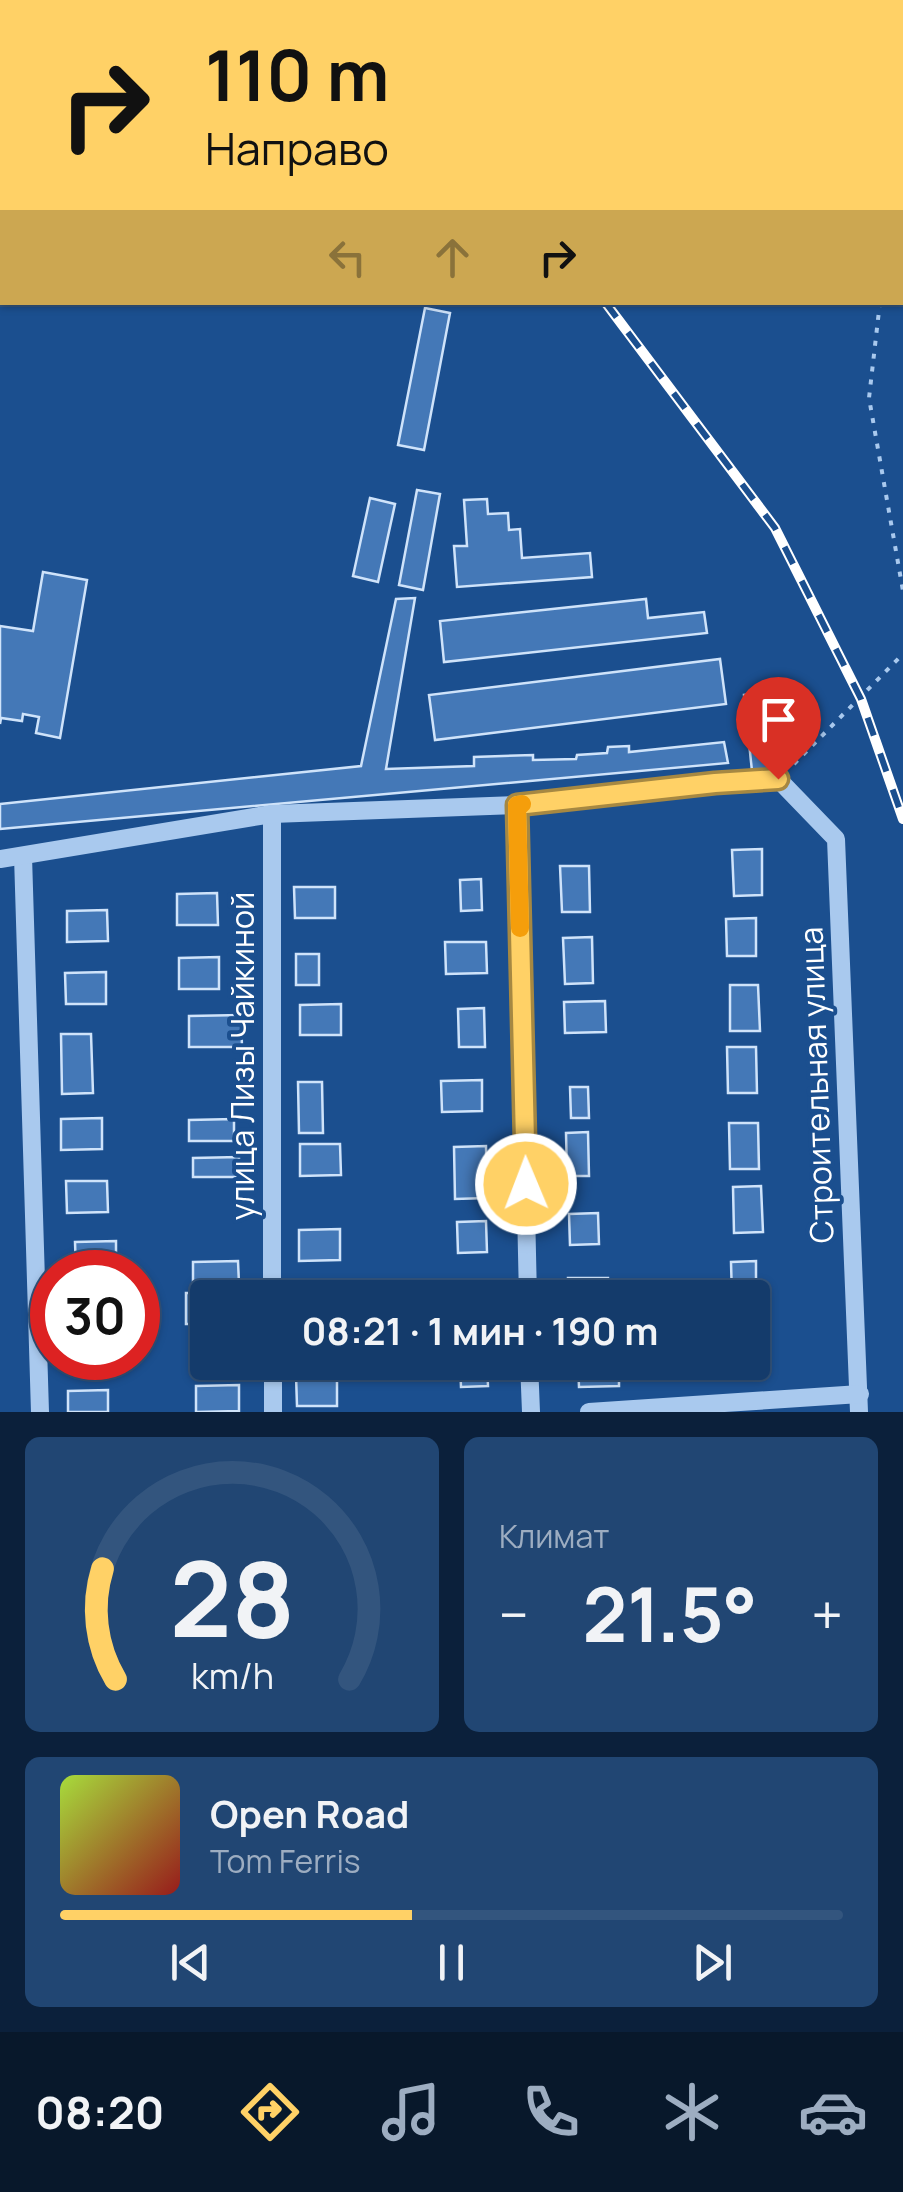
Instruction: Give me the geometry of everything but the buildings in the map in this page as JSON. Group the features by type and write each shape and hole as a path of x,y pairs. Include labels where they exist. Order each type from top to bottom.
{"street":[{"path":"0,859 272,814 517,805 778,779"},
{"name":"Строительная улица","path":"778,779 836,839 860,1403"},
{"path":"517,805 528,1280"},
{"name":"улица Лизы Чайкиной","path":"272,814 272,1280"},
{"path":"23,856 40,1412"},
{"path":"272,1380 272,1412"},
{"path":"530,1380 530,1412"},
{"path":"590,1412 860,1403"}],"path":[{"path":"880,305 869,398 903,591"},
{"path":"778,779 903,654"}],"railway":[{"path":"607,305 775,528 861,699 903,819"}],"slow traffic":[{"path":"520,928 517,805 522,804"}],"route":[{"path":"526,1184 517,805 778,779"}]}
